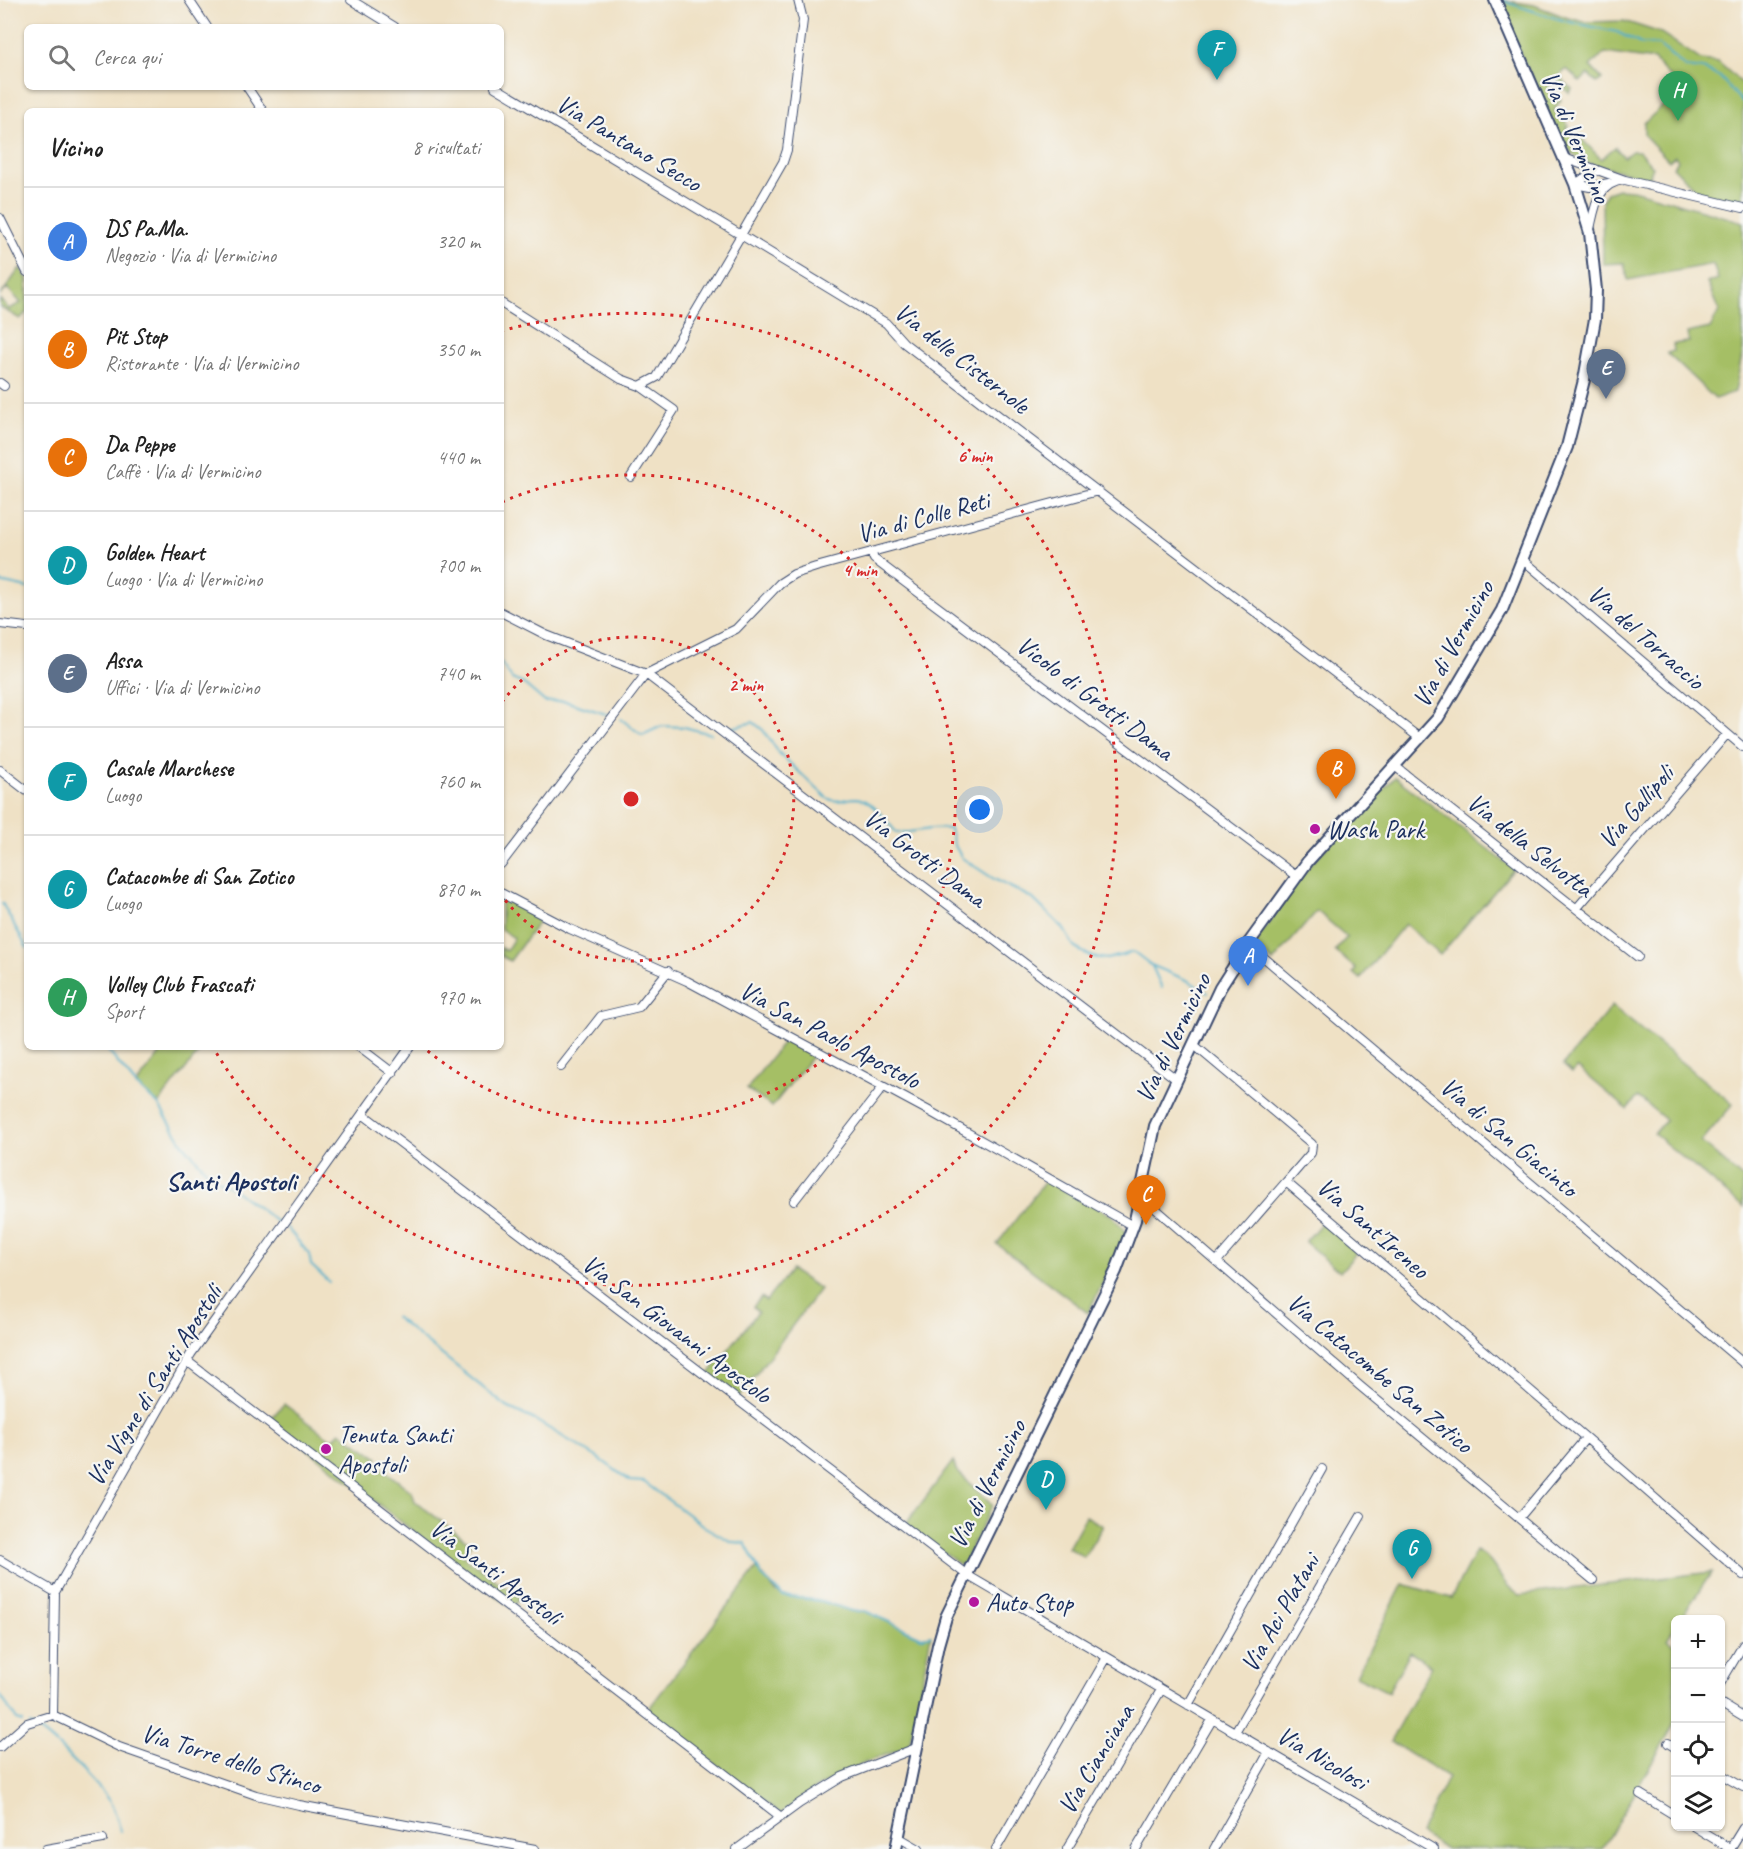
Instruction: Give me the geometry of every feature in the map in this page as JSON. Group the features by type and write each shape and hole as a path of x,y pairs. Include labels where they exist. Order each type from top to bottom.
{"main road":[{"name":"Via di Vermicino","path":"896,1849 941,1632 966,1575 1077,1355 1116,1271 1133,1226 1153,1132 1176,1079 1220,988 1296,876 1320,846 1396,767 1438,718 1495,623 1560,469 1584,380 1596,305 1590,229 1575,184 1494,0"}],"street":[{"path":"189,0 205,24"},
{"path":"351,0 390,24"},
{"path":"640,386 657,377 783,162 787,150 802,20 798,0"},
{"path":"249,90 261,108"},
{"name":"Via Pantano Secco","path":"500,90 741,235"},
{"path":"1564,158 1625,180 1743,208"},
{"path":"1575,184 1597,170"},
{"path":"1575,184 1592,186 1625,180"},
{"path":"1590,229 1599,196 1605,186 1612,182"},
{"path":"0,218 24,266"},
{"name":"Via delle Cisternole","path":"741,235 886,323 904,343 1421,739"},
{"path":"504,305 621,379 640,386 674,410 631,477"},
{"name":"Via di Colle Reti","path":"646,674 736,629 776,586 789,577 872,552 1098,491"},
{"name":"Vicolo di Grotti Dama","path":"872,552 874,559 943,612 1296,876"},
{"name":"Via del Torraccio","path":"1522,559 1743,747"},
{"name":"Via Grotti Dama","path":"504,614 546,635 646,674 1176,1079"},
{"path":"0,624 24,627"},
{"path":"504,860 646,674"},
{"name":"Via Gallipoli","path":"1576,908 1727,734"},
{"name":"Via della Selvotta","path":"1396,767 1638,957"},
{"path":"0,770 24,789"},
{"name":"Via San Paolo Apostolo","path":"504,895 570,929 668,971 1133,1226"},
{"name":"Via di San Giacinto","path":"1248,944 1743,1363"},
{"path":"561,1067 599,1018 609,1013 640,1006 668,971"},
{"name":"Via Sant'Ireneo","path":"1193,1044 1312,1144 1312,1152 1286,1182 1743,1575"},
{"path":"363,1050 393,1073"},
{"name":"Via Vigne di Santi Apostoli","path":"53,1715 56,1592 187,1362 408,1050"},
{"path":"794,1201 882,1087"},
{"name":"Via San Giovanni Apostolo","path":"364,1115 966,1575"},
{"path":"1218,1260 1286,1182"},
{"name":"Via Catacombe San Zotico","path":"1140,1196 1218,1260 1360,1386 1593,1580"},
{"name":"Via Santi Apostoli","path":"187,1362 781,1817"},
{"path":"1519,1518 1586,1438"},
{"path":"1188,1705 1322,1470"},
{"name":"Via Aci Platani","path":"1235,1732 1361,1516"},
{"path":"0,1560 56,1592"},
{"name":"Via Nicolosi","path":"966,1575 1434,1849"},
{"path":"1725,1676 1743,1646"},
{"path":"996,1849 1106,1659"},
{"name":"Via Cianciana","path":"1067,1849 1161,1690"},
{"path":"1725,1706 1743,1717"},
{"path":"0,1747 27,1724 53,1715"},
{"name":"Via Torre dello Stinco","path":"53,1715 118,1747 256,1795 303,1806 536,1849"},
{"path":"1136,1849 1212,1720"},
{"path":"737,1849 781,1817 850,1773 916,1748"},
{"path":"1214,1849 1269,1752"},
{"path":"1725,1777 1743,1787"},
{"path":"1640,1794 1671,1813"},
{"path":"1701,1831 1730,1849 1743,1828"},
{"path":"898,1837 919,1849"},
{"path":"46,1849 103,1839"}],"green space":[{"path":"1499,0 1534,5 1586,22 1624,21 1661,33 1701,60 1718,62 1743,84 1743,203 1697,191 1673,167 1678,160 1675,156 1669,161 1644,135 1644,123 1681,89 1654,60 1605,53 1590,66 1602,79 1597,83 1588,74 1580,82 1567,69 1559,76 1572,89 1569,93 1556,79 1548,86 1561,100 1554,110 1568,125 1566,128 1573,135 1576,133 1601,159 1615,147 1624,157 1632,151 1639,151 1653,167 1649,178 1583,162 1566,148 1517,47"},
{"path":"1618,189 1633,190 1743,222 1743,350 1735,392 1715,399 1667,353 1674,351 1673,344 1689,342 1687,333 1710,328 1719,311 1707,283 1718,279 1713,264 1628,280 1624,263 1603,264 1602,200 1607,193"},
{"path":"20,268 24,274 24,315 20,319 0,307 0,299 9,309 21,303 7,288 0,296"},
{"path":"1395,777 1514,869 1440,955 1405,924 1360,979 1353,973 1356,969 1335,951 1347,937 1317,911 1273,962 1255,943 1309,865"},
{"path":"504,898 542,917 510,961 504,958 504,950 506,951 514,938 504,931"},
{"path":"1612,1006 1733,1104 1701,1142 1743,1179 1743,1207 1654,1134 1666,1120 1638,1097 1627,1109 1577,1067 1572,1073 1563,1065"},
{"path":"786,1038 814,1054 772,1107 747,1089"},
{"path":"163,1050 201,1050 158,1104 136,1085"},
{"path":"1046,1180 1113,1216 1127,1234 1088,1313 997,1244"},
{"path":"1324,1220 1359,1250 1340,1272 1305,1242"},
{"path":"791,1270 820,1289 738,1398 708,1375 758,1312 753,1307 761,1297 766,1301"},
{"path":"284,1404 332,1440 340,1432 378,1458 375,1463 412,1492 415,1501 471,1544 463,1556 520,1598 512,1608 266,1417 273,1416"},
{"path":"953,1461 956,1470 992,1505 962,1566 905,1525"},
{"path":"1086,1516 1103,1526 1084,1557 1068,1548"},
{"path":"1476,1551 1488,1560 1506,1584 1519,1595 1712,1572 1683,1615 1671,1615 1671,1633 1667,1639 1671,1642 1671,1730 1602,1849 1446,1849 1420,1834 1448,1777 1390,1741 1432,1666 1410,1652 1388,1692 1356,1676 1403,1584 1451,1598"},
{"path":"757,1568 775,1591 783,1596 821,1601 852,1611 865,1611 922,1637 931,1635 909,1747 841,1774 810,1792 781,1814 646,1712"}],"waterway":[{"path":"1502,1 1565,21 1617,32 1641,44 1659,45 1685,67 1703,69 1720,77 1743,103"},
{"path":"0,582 24,587"},
{"path":"504,667 512,679 524,684 545,702 565,701 609,715"},
{"path":"621,719 642,735 662,726 684,727 711,734"},
{"path":"728,729 753,722 763,730 779,753 827,798 835,801 862,799 879,812 897,833 936,828 950,829 954,844 962,858 994,879 1032,898 1063,928 1075,948 1092,957 1107,959 1134,952 1151,965 1189,981 1208,993"},
{"path":"2,903 24,943"},
{"path":"1152,966 1162,988"},
{"path":"107,1050 136,1085 158,1104 183,1144 212,1177 233,1189 280,1224"},
{"path":"287,1228 309,1254 311,1265 329,1282"},
{"path":"395,1317 507,1407 535,1420 600,1459 630,1481 644,1482 705,1527 732,1542 745,1543 762,1576 783,1596 821,1601 852,1611 865,1611 922,1637 931,1635"},
{"path":"0,1695 17,1720 23,1722"},
{"path":"30,1725 49,1738 96,1785 111,1804 120,1831"}],"place":[{"name":"Casale Marchese","path":"1217,80"},
{"name":"Volley Club Frascati","path":"1678,121"},
{"name":"Assa","path":"1606,399"},
{"name":"Pit Stop","path":"1336,799"},
{"name":"Wash Park","path":"1315,829"},
{"name":"DS Pa.Ma.","path":"1248,986"},
{"name":"Da Peppe","path":"1146,1225"},
{"name":"Tenuta Santi Apostoli","path":"326,1449"},
{"name":"Golden Heart","path":"1046,1510"},
{"name":"Catacombe di San Zotico","path":"1412,1579"},
{"name":"Auto Stop","path":"974,1602"}],"district":[{"name":"Santi Apostoli","path":"231,1181"}]}
